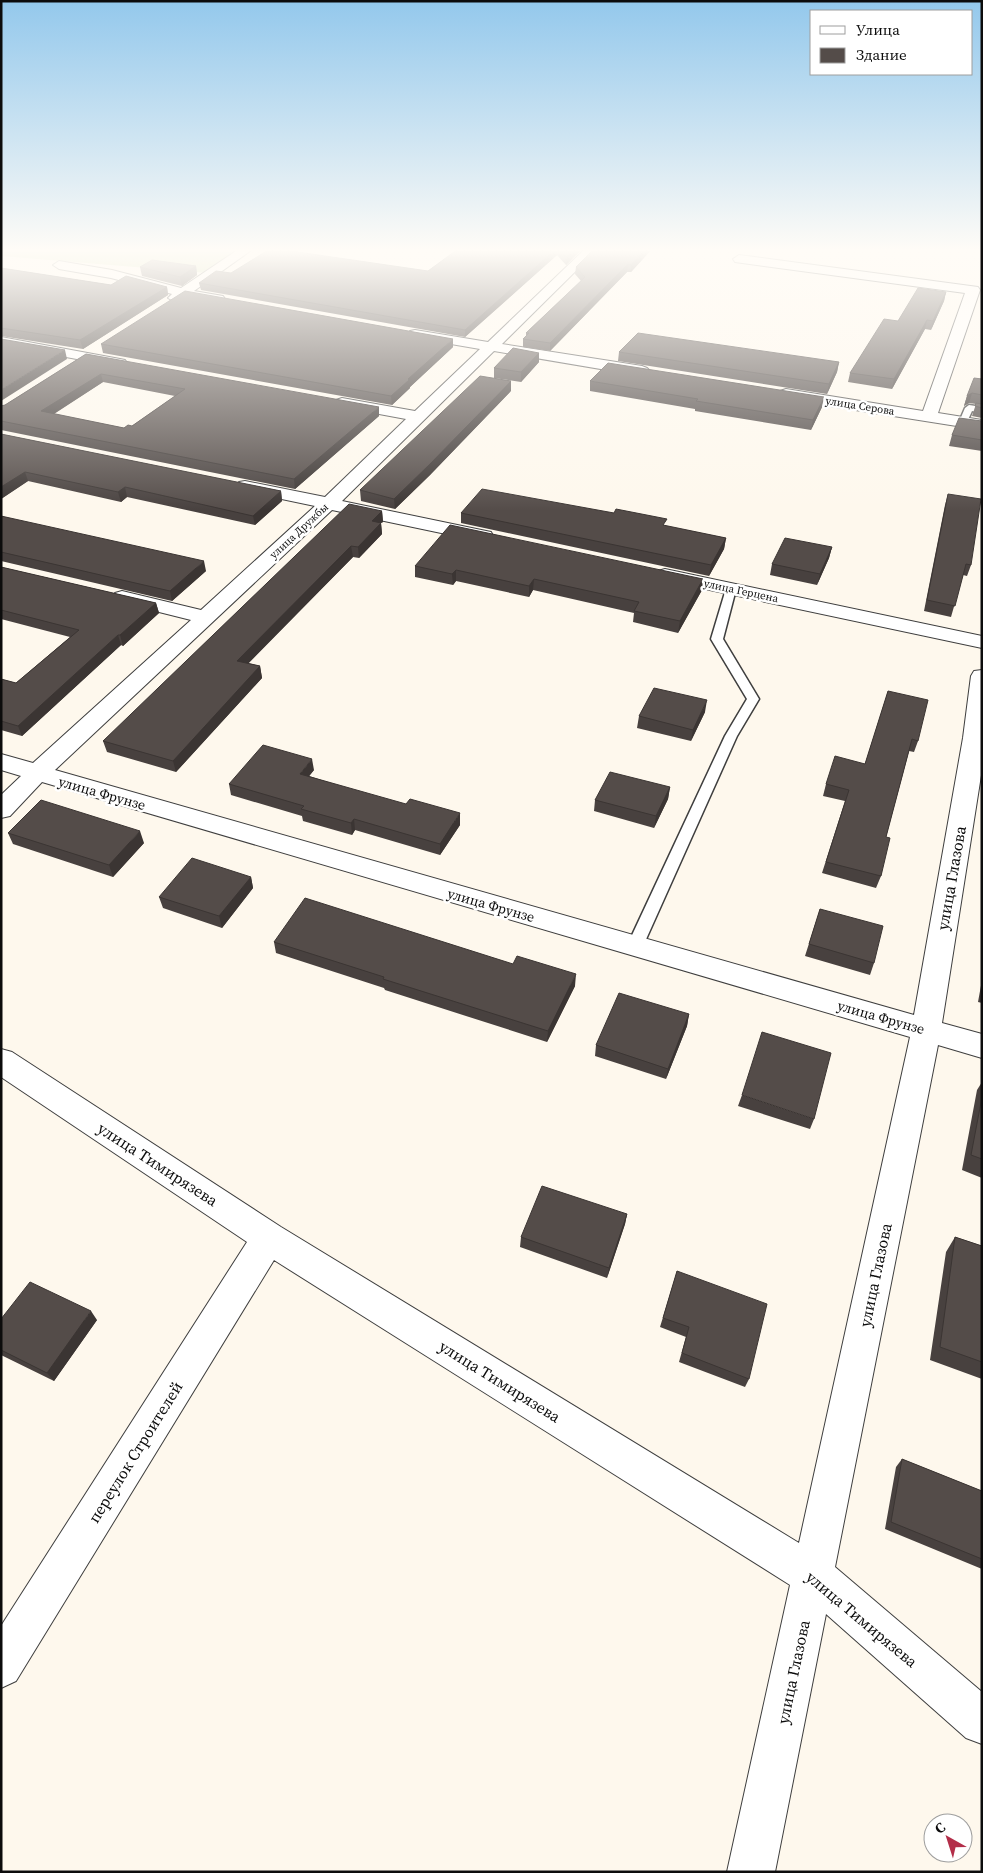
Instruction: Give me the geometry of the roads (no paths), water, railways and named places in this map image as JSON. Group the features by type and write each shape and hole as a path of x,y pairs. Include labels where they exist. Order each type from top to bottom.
{"street":[{"path":"429,336 656,374"},
{"name":"улица Дружбы","path":"1,810 36,774 329,503 503,336"},
{"path":"929,416 957,336"},
{"path":"1,341 130,365"},
{"path":"66,367 99,346"},
{"name":"улица Серова","path":"773,392 982,425"},
{"path":"323,400 419,417"},
{"path":"233,483 501,540"},
{"name":"улица Герцена","path":"645,571 982,642"},
{"path":"104,593 206,617"},
{"name":"улица Глазова","path":"761,1865 814,1576 926,1030 975,738 982,676"},
{"name":"улица Фрунзе","path":"1,762 36,774 982,1046"},
{"name":"улица Тимирязева","path":"1,1061 269,1238 814,1576 982,1722"},
{"name":"переулок Строителей","path":"1,1666 269,1238"}],"lane":[{"path":"963,422 969,408 982,410"},
{"path":"635,946 731,736 754,699 717,639 731,589"}]}
